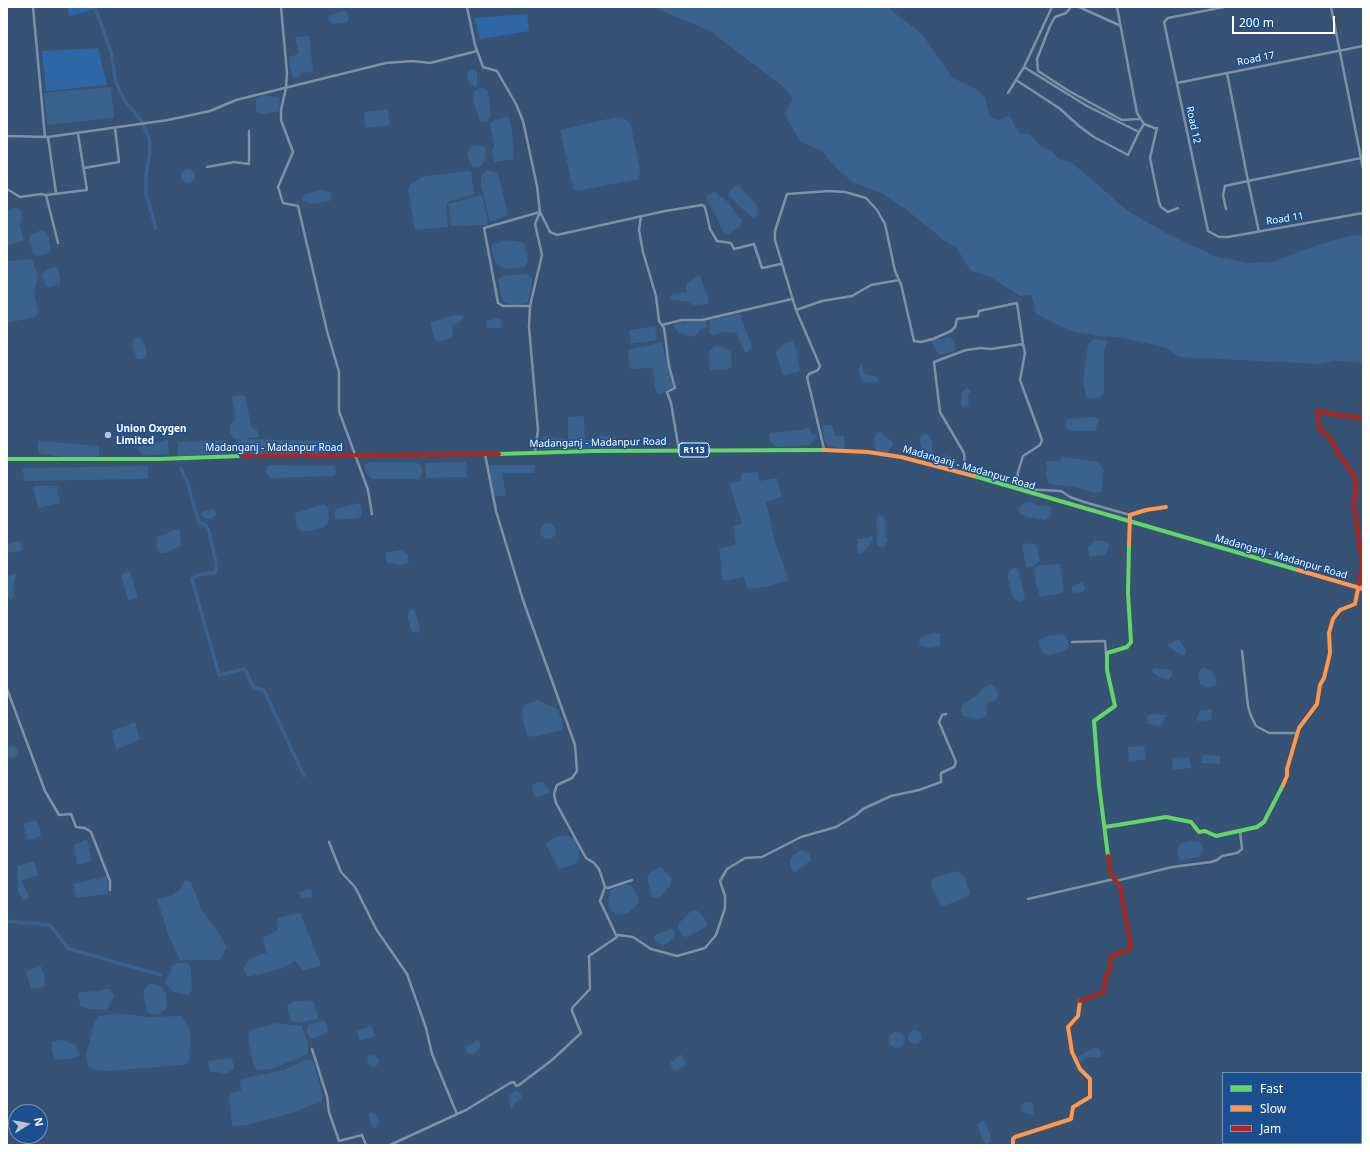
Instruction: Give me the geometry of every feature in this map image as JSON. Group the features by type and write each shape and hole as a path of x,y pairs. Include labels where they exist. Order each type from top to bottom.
{"street":[{"path":"33,7 46,137 56,193"},
{"path":"281,7 287,73 286,88 281,110 281,120 293,152 278,186 282,203 298,206 327,331 339,372 339,411 352,448 357,455 368,490 372,514"},
{"path":"467,7 477,51 483,67 497,71 516,104 523,121 537,186 540,212 550,232 557,235 702,206 705,207 710,229 717,241 731,243 734,249 754,244 762,268 781,264"},
{"path":"1008,93 1024,67 1052,7"},
{"path":"1070,7 1066,14 1055,17 1050,26 1037,59 1038,71 1069,92 1122,120 1139,119"},
{"path":"1079,7 1122,26"},
{"path":"1117,7 1122,26 1139,119 1144,124 1157,128 1150,158 1159,202 1161,207 1168,212 1178,208"},
{"name":"Road 12","path":"1210,233 1206,226 1164,22 1166,19 1224,7"},
{"path":"1331,7 1363,168"},
{"name":"Road 17","path":"1177,84 1363,46"},
{"path":"7,136 46,137 148,124 210,110 236,100 386,63 413,61 430,63 477,51"},
{"path":"1024,67 1087,106 1139,132"},
{"path":"1227,73 1259,232"},
{"path":"1016,80 1059,108 1094,137 1128,155 1144,124"},
{"path":"84,168 119,162 115,128"},
{"path":"207,167 234,162 249,164 249,131"},
{"path":"7,189 20,197 87,190 78,134"},
{"path":"1226,209 1223,195 1225,186 1361,158"},
{"path":"824,449 808,377 809,374 818,370 820,366 792,299 781,264 774,234 787,194 829,191 845,192 866,198 882,216 889,235 895,271 903,290 914,341 927,341 950,332 955,327 957,319 975,317 980,315 979,311 1017,303 1019,325 1025,353 1020,380 1042,440 1040,445 1023,456 1018,472 1017,480 1019,486 1024,489 1056,489 1084,502 1130,515 1146,510 1166,507"},
{"path":"46,195 58,243"},
{"path":"530,306 502,306 498,303 484,228 540,212"},
{"path":"535,452 538,430 534,396 534,374 529,338 530,306 542,255 535,224 540,212"},
{"name":"Road 11","path":"1210,233 1224,238 1363,212"},
{"path":"641,217 639,230 643,252 656,296 659,321 664,328 669,366 675,388 667,392 671,403 679,450"},
{"path":"796,310 822,301 852,296 871,285 899,280"},
{"path":"661,325 682,320 702,320 792,299"},
{"path":"961,474 965,465 964,453 940,412 934,362 966,350 981,348 991,349 1023,344"},
{"path":"1104,827 1166,817 1191,822 1199,832 1206,831 1214,836 1257,827 1267,817 1287,776 1286,769 1298,733 1317,704 1320,684 1324,678 1330,653 1329,633 1333,619 1340,610 1355,604 1361,575 1362,562 1354,506 1356,484 1354,474 1339,455 1330,438 1319,429 1318,411 1342,416 1363,417"},
{"name":"Madanganj - Madanpur Road","path":"7,459 824,449 901,456 1363,589"},
{"path":"485,454 496,511 521,594 575,745 577,771 572,778 557,785 554,797 586,858 594,863 599,869 605,887 600,901 618,935"},
{"path":"1106,655 1108,651 1127,647 1131,642 1128,593 1130,515"},
{"path":"1013,1145 1013,1139 1015,1138 1071,1118 1073,1107 1090,1097 1090,1078 1080,1069 1072,1052 1068,1027 1078,1016 1079,1001 1104,992 1105,978 1110,969 1111,956 1128,950 1131,947 1126,910 1120,886 1111,875 1104,827 1094,721 1109,712 1114,706 1107,670 1105,641 1072,642"},
{"path":"1242,652 1248,706 1256,726 1269,734 1298,733"},
{"path":"7,690 45,791 59,815 71,814 76,827 85,828 91,832 110,881 110,890"},
{"path":"618,935 633,937 651,949 677,956 705,948 716,935 725,908 725,896 720,881 727,869 746,858 762,857 800,837 836,827 863,809 891,796 919,790 941,782 941,773 954,767 956,762 939,722 942,715 946,714"},
{"path":"1028,899 1172,867 1211,862 1222,856 1237,853 1242,849 1240,831"},
{"path":"329,842 340,869 355,887 376,929 406,974 426,1028 432,1054 457,1114"},
{"path":"605,887 608,888 632,880"},
{"path":"390,1145 457,1114 510,1083 514,1082 516,1086 519,1085 552,1060 579,1036 581,1030 572,1008 590,989 589,956 616,938 618,935"},
{"path":"312,1049 327,1096 329,1112 339,1141 362,1135 366,1145"}],"shaded area":[{"path":"68,7 94,7 95,9 69,16"},
{"path":"653,7 887,7 922,34 953,78 976,89 985,97 989,114 994,119 999,120 1007,116 1011,117 1015,127 1021,134 1030,134 1039,145 1051,151 1059,159 1072,163 1128,211 1168,234 1215,256 1249,263 1272,262 1314,246 1349,236 1363,235 1363,363 1335,361 1319,364 1179,357 1166,348 1117,337 1098,336 1071,331 1054,323 1035,313 1034,300 1030,295 1020,296 992,278 970,270 956,247 946,242 908,211 881,193 853,182 838,170 822,151 801,142 784,114 793,99 786,89 710,31"},
{"path":"345,10 347,11 349,20 346,23 332,24 329,21 328,16"},
{"path":"527,14 529,31 480,39 474,18"},
{"path":"309,36 313,72 301,73 299,77 293,79 288,57 299,54 295,37"},
{"path":"98,48 107,85 46,91 42,51"},
{"path":"472,69 476,70 477,73 477,86 475,87 468,82 467,78 468,72"},
{"path":"111,87 114,118 47,125 44,93"},
{"path":"482,87 487,90 489,96 491,116 488,121 481,123 474,104 474,91"},
{"path":"264,95 280,97 279,111 263,114 256,112 256,98"},
{"path":"388,109 390,125 366,128 364,117 365,112"},
{"path":"508,116 512,131 514,159 494,162 492,152 494,145 490,124 494,120"},
{"path":"616,117 624,118 631,125 640,169 639,179 577,191 573,189 560,130"},
{"path":"478,145 486,147 486,157 482,166 473,168 467,155 471,146"},
{"path":"188,169 193,171 195,176 193,181 188,183 183,181 181,176 183,171"},
{"path":"487,170 498,173 508,215 494,221 489,220 481,184 481,176"},
{"path":"471,171 474,194 449,201 446,204 448,227 415,230 408,190 410,184 425,176"},
{"path":"738,185 756,204 758,212 755,218 729,196 730,190"},
{"path":"322,190 332,193 330,201 314,204 305,202 302,199 306,194"},
{"path":"714,192 727,201 742,221 740,226 727,235 722,231 717,218 706,200 707,196"},
{"path":"482,195 488,222 486,225 451,226 448,204"},
{"path":"16,207 21,211 22,216 20,225 24,241 7,245 7,213 9,210"},
{"path":"41,230 45,231 48,236 51,248 49,253 40,256 35,255 32,252 29,241 30,235"},
{"path":"509,240 522,242 524,244 528,261 525,267 505,269 495,262 492,252 493,244"},
{"path":"30,259 33,261 38,277 34,293 38,313 35,317 7,323 7,261"},
{"path":"57,267 60,276 60,284 48,287 45,285 41,274 48,269"},
{"path":"525,274 531,277 532,280 528,303 515,305 502,301 498,279 503,276"},
{"path":"700,275 704,290 708,296 708,304 693,305 686,301 671,300 670,297 672,294 687,292 686,284"},
{"path":"740,314 752,347 748,352 745,352 736,333 723,332 713,335 710,334 709,331 710,320"},
{"path":"457,315 463,316 463,320 452,326 453,336 440,342 435,340 430,323 442,318"},
{"path":"499,318 502,321 501,328 487,328 486,321"},
{"path":"706,320 707,327 700,329 697,335 692,337 678,332 674,327 675,324 679,323"},
{"path":"655,326 657,340 630,344 629,330"},
{"path":"949,337 954,340 955,351 939,355 931,341"},
{"path":"136,338 142,339 147,352 146,357 142,359 137,359 133,348 133,340"},
{"path":"1094,339 1108,341 1104,351 1104,393 1100,397 1093,399 1086,397 1083,381 1088,344"},
{"path":"793,341 797,351 800,369 798,372 784,375 782,374 776,352 783,344"},
{"path":"662,342 673,388 659,395 655,388 653,368 630,369 628,352 630,349"},
{"path":"715,346 724,347 731,352 732,366 727,370 710,370 709,351"},
{"path":"861,362 864,373 879,378 878,382 866,382 861,379 859,372"},
{"path":"967,388 971,391 968,395 969,404 967,407 963,408 961,403 962,391"},
{"path":"243,395 246,397 251,427 257,430 259,437 243,439 328,441 333,444 332,448 327,454 237,455 236,441 240,439 235,439 230,433 230,424 236,419 232,396"},
{"path":"584,416 585,449 540,449 543,437 568,439 568,417"},
{"path":"1095,417 1099,419 1095,431 1072,431 1065,427 1066,420 1069,419"},
{"path":"823,425 832,425 835,436 844,436 845,448 841,449 826,445 822,429"},
{"path":"809,427 812,434 816,434 817,437 810,445 776,447 770,442 769,436 771,433 801,430"},
{"path":"877,433 881,433 893,442 892,447 886,454 879,453 876,450 874,439"},
{"path":"925,434 929,435 932,442 932,453 929,457 922,457 920,454 921,447 919,437"},
{"path":"600,435 616,437 617,447 610,449 588,448 588,440 597,439"},
{"path":"168,440 169,454 143,456 137,447"},
{"path":"228,440 226,453 178,456 178,442"},
{"path":"38,441 99,446 99,456 93,458 61,457 38,453"},
{"path":"947,455 958,461 952,469 947,468 940,462 940,456"},
{"path":"1063,457 1098,462 1104,470 1101,492 1096,493 1070,486 1049,484 1045,474 1047,472 1046,463 1048,461 1059,461"},
{"path":"372,462 416,462 421,466 423,473 418,479 372,479 367,474 364,464"},
{"path":"466,462 467,477 426,478 426,463"},
{"path":"269,465 334,466 337,471 334,476 272,478 269,477 266,472"},
{"path":"489,465 534,465 534,473 502,473 506,495 494,497"},
{"path":"148,466 148,479 25,481 22,468"},
{"path":"758,472 759,481 777,478 782,497 766,502 775,542 789,580 766,587 747,589 744,577 723,581 719,548 736,545 733,527 742,523 729,484 741,480 741,473"},
{"path":"33,486 57,486 60,503 38,508"},
{"path":"1030,501 1036,505 1051,506 1052,515 1045,520 1027,517 1019,513 1019,508 1024,503"},
{"path":"360,503 362,509 361,516 357,518 335,520 334,513 336,509"},
{"path":"324,504 328,508 329,520 327,525 323,528 309,531 302,531 297,528 295,517 296,513"},
{"path":"214,509 217,514 213,518 207,519 201,515 203,511"},
{"path":"878,515 884,517 886,523 885,531 888,541 883,548 878,546 876,540 878,533 876,519"},
{"path":"545,523 551,523 556,528 554,537 551,539 545,539 540,534 540,528"},
{"path":"177,529 180,531 181,546 165,553 159,553 157,548 157,537"},
{"path":"872,536 873,539 868,547 861,553 858,553 857,539"},
{"path":"1095,540 1108,542 1109,547 1105,555 1089,557 1088,547"},
{"path":"20,541 22,548 21,551 7,553 7,544"},
{"path":"1030,543 1037,545 1040,561 1034,566 1026,567 1022,545"},
{"path":"401,550 408,555 408,563 399,565 388,563 386,561 386,554 388,552"},
{"path":"1060,564 1064,591 1058,594 1040,597 1034,568 1043,565"},
{"path":"1016,568 1018,569 1025,596 1024,600 1019,602 1013,598 1007,575 1010,570"},
{"path":"130,571 138,597 128,600 121,574"},
{"path":"16,574 13,590 15,596 11,599 7,596 7,576"},
{"path":"1083,582 1085,589 1082,592 1073,593 1071,586"},
{"path":"410,610 414,610 418,620 420,628 418,633 412,632 407,615"},
{"path":"932,633 939,633 940,646 929,648 919,644 920,638"},
{"path":"1064,634 1069,645 1067,650 1050,655 1042,652 1039,645 1039,640 1047,636"},
{"path":"1179,640 1186,650 1185,655 1179,654 1168,646 1168,644"},
{"path":"1153,668 1171,670 1173,675 1168,680 1159,677 1152,672"},
{"path":"1202,668 1206,668 1213,672 1217,682 1215,686 1208,688 1200,684 1198,673"},
{"path":"991,684 996,688 998,695 996,700 986,703 987,716 979,719 962,716 961,710 963,704 978,695 984,687"},
{"path":"538,700 557,709 563,721 562,730 532,737 527,735 522,718 523,708 526,704"},
{"path":"1212,709 1211,720 1196,720 1200,710"},
{"path":"1151,714 1166,715 1160,726 1148,724 1147,717"},
{"path":"135,722 140,739 116,750 112,731"},
{"path":"14,746 17,747 17,757 10,758 7,757 6,750 7,747"},
{"path":"1144,746 1146,759 1129,762 1128,747"},
{"path":"1203,755 1220,756 1220,764 1201,763"},
{"path":"1189,757 1191,768 1173,770 1172,758"},
{"path":"538,782 544,783 549,789 549,793 537,797 534,796 532,785"},
{"path":"36,820 39,825 41,835 37,838 27,840 23,823"},
{"path":"565,835 573,838 579,848 579,856 577,863 564,868 558,868 546,845 547,842 553,838"},
{"path":"87,839 92,861 77,865 74,845"},
{"path":"1189,841 1200,842 1203,847 1202,853 1198,857 1180,861 1177,850 1180,844"},
{"path":"802,850 809,853 811,860 795,872 791,868 790,860 793,855"},
{"path":"34,861 38,875 21,881 30,898 23,900 18,892 18,866"},
{"path":"661,867 671,878 671,885 661,896 655,898 652,897 647,877 652,871"},
{"path":"957,871 964,876 970,894 967,897 941,907 931,886 932,880"},
{"path":"107,876 108,894 76,898 73,884"},
{"path":"185,880 191,882 202,911 219,933 227,947 220,960 180,960 168,934 157,899 171,896 180,889"},
{"path":"624,884 631,885 638,896 639,903 628,913 621,915 612,912 608,906 610,890"},
{"path":"311,889 313,897 301,899 299,892"},
{"path":"698,911 704,917 708,926 687,937 682,936 678,928 678,924 690,912"},
{"path":"300,913 321,965 303,971 295,961 281,969 247,977 243,968 250,958 266,953 263,937 278,930 277,918"},
{"path":"672,929 675,933 673,938 668,943 662,945 655,942 654,938 656,934"},
{"path":"178,963 187,963 191,966 192,989 189,995 174,992 165,983 172,966"},
{"path":"41,966 44,975 45,987 31,989 26,971"},
{"path":"151,983 163,988 166,994 166,1010 157,1014 150,1014 147,1011 143,992 147,985"},
{"path":"110,989 114,995 108,1010 89,1009 80,1005 78,994 81,992 100,991"},
{"path":"309,1000 314,1002 318,1016 317,1019 298,1023 290,1020 287,1006 293,1002"},
{"path":"119,1013 147,1017 182,1016 189,1028 191,1040 189,1061 185,1065 105,1071 96,1070 88,1066 86,1055 94,1024 98,1016"},
{"path":"324,1020 327,1025 328,1032 314,1038 309,1037 307,1031 308,1025"},
{"path":"276,1023 302,1026 308,1043 308,1054 272,1069 257,1070 253,1064 248,1035 250,1030"},
{"path":"371,1026 376,1036 359,1041 357,1031"},
{"path":"912,1030 918,1030 922,1034 922,1040 918,1044 912,1044 908,1040 908,1034"},
{"path":"897,1032 904,1037 905,1040 900,1047 897,1048 890,1043 889,1040 894,1033"},
{"path":"63,1040 76,1045 79,1056 70,1059 55,1060 52,1052 52,1041"},
{"path":"478,1040 481,1047 474,1054 468,1054 464,1046 470,1045"},
{"path":"1095,1047 1100,1050 1101,1055 1099,1057 1088,1057 1079,1063 1077,1057"},
{"path":"371,1055 375,1055 379,1061 375,1067 371,1067 367,1063 367,1059"},
{"path":"682,1055 686,1064 678,1070 673,1070 670,1063"},
{"path":"231,1058 234,1069 231,1071 225,1074 210,1071 209,1061"},
{"path":"305,1060 312,1060 323,1096 321,1102 282,1116 245,1125 234,1126 232,1124 229,1097 232,1093 241,1091 241,1079 284,1070"},
{"path":"516,1091 520,1093 523,1098 515,1103 511,1110 509,1096"},
{"path":"1025,1102 1033,1103 1034,1115 1023,1113 1021,1108 1022,1104"},
{"path":"371,1112 375,1113 379,1122 377,1127 374,1128 368,1114"},
{"path":"985,1120 992,1141 986,1144 982,1139 977,1124"}],"waterway":[{"path":"95,7 111,52 116,83 125,101 140,119 149,138 150,149 146,176 146,194 156,228"},
{"path":"181,469 187,481 199,523 205,524 209,531 216,563 216,572 198,575 192,579 219,675 245,669 254,688 264,690 304,776"},
{"path":"7,921 50,925 69,949 161,975"}],"traffic: fast":[{"path":"499,454 593,451 824,450"},
{"path":"7,459 159,459 241,456"},
{"path":"974,476 1298,570"},
{"path":"1108,856 1099,785 1094,721 1115,706 1107,670 1107,653 1127,647 1131,642 1128,593 1129,545"},
{"path":"1105,827 1166,817 1191,822 1199,832 1205,831 1216,836 1257,827 1264,822 1283,785"}],"traffic: slow":[{"path":"824,450 868,452 901,457 974,476"},
{"path":"1129,545 1130,515 1146,510 1166,507"},
{"path":"1298,570 1363,589"},
{"path":"1283,785 1287,776 1287,769 1299,728 1317,704 1320,685 1324,678 1330,653 1329,633 1333,619 1340,610 1355,604 1359,584"},
{"path":"1013,1145 1013,1139 1015,1137 1071,1119 1073,1107 1090,1097 1090,1079 1080,1069 1072,1052 1068,1027 1078,1016 1080,1001"}],"traffic: jam":[{"path":"1359,584 1362,562 1354,506 1356,484 1353,474 1339,455 1330,438 1319,429 1318,411 1342,416 1363,417"},
{"path":"241,456 499,454"},
{"path":"1080,1001 1104,992 1105,978 1110,969 1111,956 1128,950 1131,947 1120,886 1111,875 1108,856"}],"place":[{"name":"Union Oxygen Limited","path":"108,435"}]}
